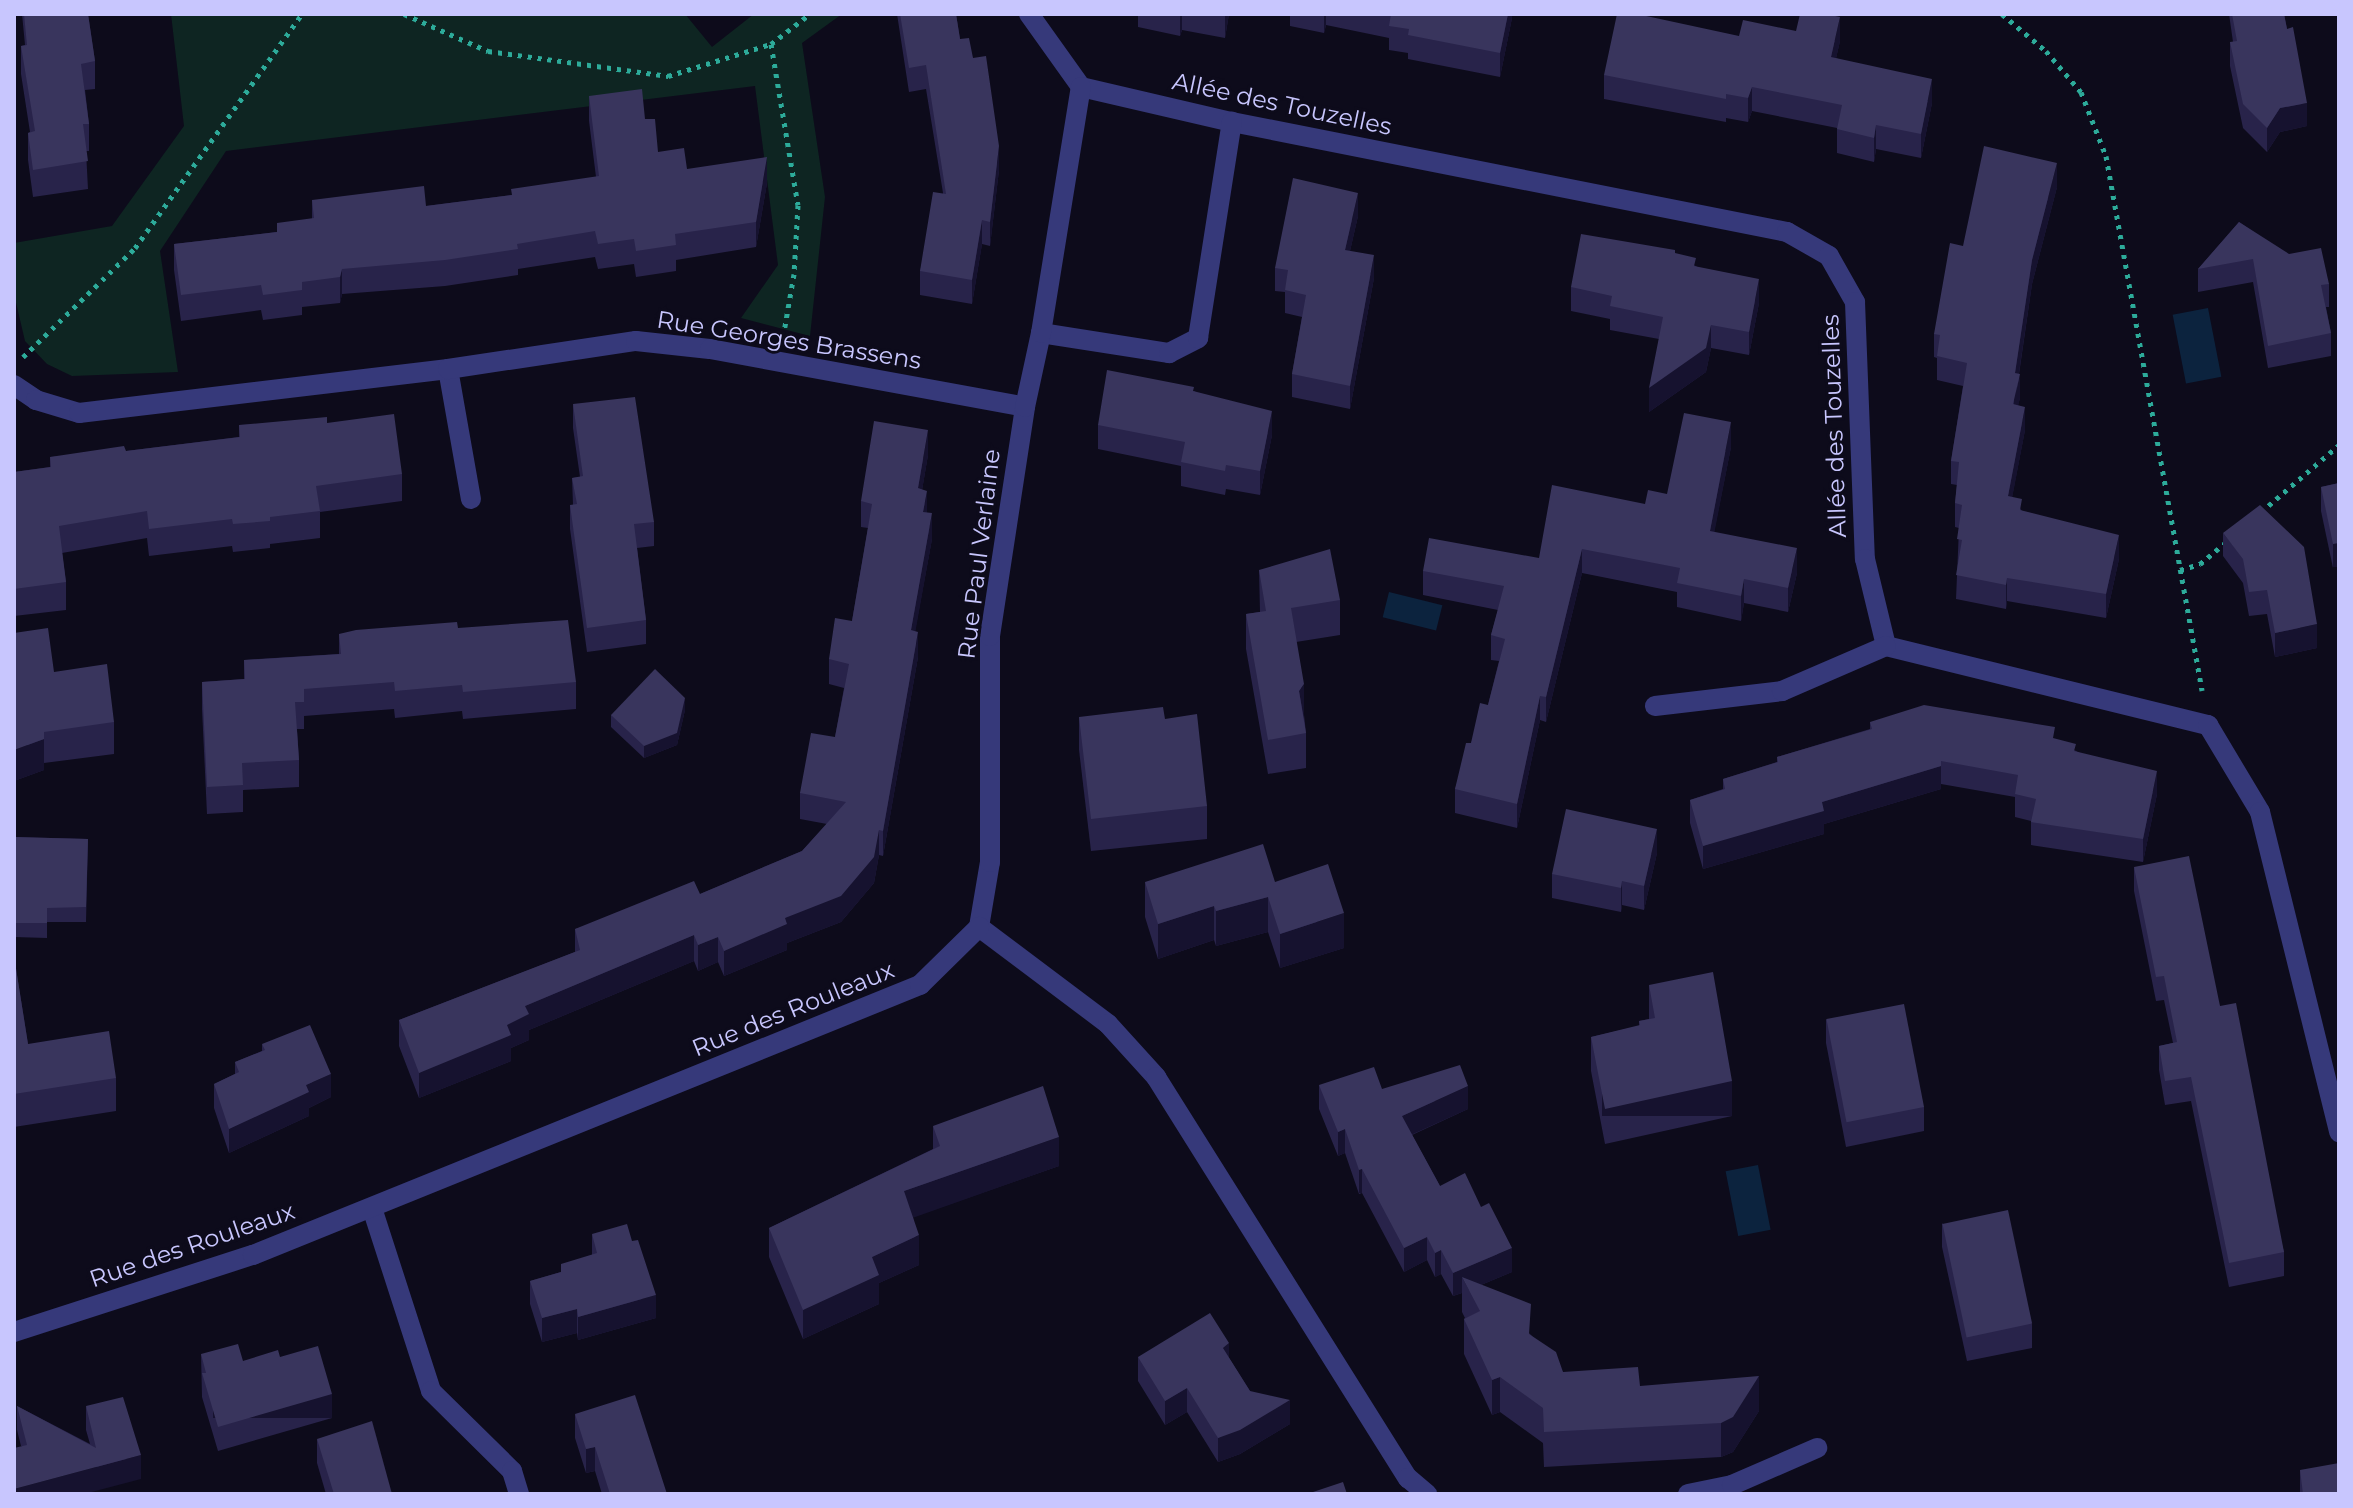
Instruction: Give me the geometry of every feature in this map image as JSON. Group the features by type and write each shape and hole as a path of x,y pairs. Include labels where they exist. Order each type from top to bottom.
{"street":[{"path":"1029,14 1081,87"},
{"name":"Allée des Touzelles","path":"1081,87 1232,122 1787,232 1829,256 1855,302 1865,559 1886,646"},
{"name":"Rue Paul Verlaine","path":"979,927 990,862 990,636 1025,407 1041,333 1081,87"},
{"path":"1041,333 1169,353 1198,338 1232,122"},
{"name":"Rue Georges Brassens","path":"14,385 36,400 79,413 448,369 636,341 778,361 1025,407"},
{"path":"448,369 471,499"},
{"path":"1655,706 1782,691 1886,646 2208,725 2260,812 2339,1132"},
{"path":"979,927 1108,1024 1156,1077 1408,1478 1427,1494"},
{"name":"Rue des Rouleaux","path":"14,1332 253,1255 920,985 979,927"},
{"path":"372,1208 431,1391 512,1471 519,1494"},
{"path":"1688,1494 1732,1485 1817,1448"}],"path":[{"path":"14,366 135,248 302,14"},
{"path":"404,14 488,51 668,76 771,44 810,14"},
{"path":"2002,14 2046,51 2081,92 2106,156 2208,725"},
{"path":"771,44 798,205 794,274 778,361"},
{"path":"2258,515 2339,445"},
{"path":"2180,570 2200,564 2235,534"}],"green space":[{"path":"171,14 685,14 712,47 754,14 842,14 802,43 825,197 810,336 741,318 778,265 755,86 226,151 160,251 178,372 72,376 47,364 25,341 14,294 14,243 112,226 184,126"}],"water":[{"path":"2208,308 2221,377 2186,384 2173,315"},
{"path":"1389,592 1442,605 1436,631 1383,617"},
{"path":"1758,1165 1771,1230 1738,1236 1726,1171"}],"building":[{"path":"24,14 88,14 95,61 81,64 89,124 83,124 88,161 33,170 28,133 35,131 21,46 27,45"},
{"path":"900,14 956,14 960,39 969,38 973,58 986,56 999,146 990,222 982,220 972,280 920,271 933,192 946,194 926,65 909,68"},
{"path":"1391,14 1508,14 1500,53 1408,35 1409,29 1389,26"},
{"path":"1617,14 1637,14 1739,36 1743,20 1796,31 1800,14 1840,17 1831,57 1932,79 1921,134 1876,125 1874,138 1837,129 1842,105 1752,87 1748,98 1726,94 1726,99 1604,75"},
{"path":"2232,14 2284,14 2287,29 2293,27 2307,103 2280,108 2267,128 2243,104 2230,42 2237,41"},
{"path":"642,89 645,119 655,119 658,152 684,148 687,169 767,157 756,222 675,234 676,245 636,251 634,239 598,244 595,231 517,244 518,249 445,260 342,269 340,277 302,282 302,290 263,295 261,285 181,295 174,244 277,232 277,223 314,218 312,200 424,186 426,206 512,195 511,189 599,176 589,96"},
{"path":"1984,146 2057,163 2032,260 2015,373 2020,374 2013,404 2025,407 2008,496 2022,499 2020,510 2119,535 2106,594 2007,578 2006,585 1956,575 1962,540 1957,539 1962,505 1955,503 1959,462 1951,461 1967,363 1937,356 1940,335 1934,334 1950,243 1963,246"},
{"path":"1293,178 1358,193 1345,250 1374,255 1350,386 1292,374 1306,295 1285,290 1288,270 1275,268"},
{"path":"2239,222 2289,254 2321,248 2329,284 2321,285 2331,333 2268,346 2253,259 2198,269"},
{"path":"1581,234 1675,250 1675,253 1696,258 1694,266 1759,279 1749,332 1711,325 1706,348 1649,388 1663,317 1610,306 1612,296 1571,287"},
{"path":"1107,370 1194,387 1193,391 1272,411 1260,471 1226,465 1225,471 1181,462 1185,442 1098,425"},
{"path":"635,397 654,522 634,524 646,620 587,628 570,505 577,504 572,478 583,476 573,404"},
{"path":"1684,413 1731,422 1710,531 1797,548 1788,588 1744,579 1741,596 1677,583 1680,568 1582,549 1546,697 1540,696 1517,804 1455,789 1466,743 1471,743 1480,703 1488,705 1505,639 1491,635 1504,586 1423,571 1429,538 1539,558 1552,485 1645,504 1648,490 1667,494"},
{"path":"394,414 402,474 316,486 320,511 270,517 270,521 233,524 232,519 149,529 147,511 59,526 66,582 14,589 14,472 51,467 50,457 124,446 126,451 240,437 239,425 327,417 327,423"},
{"path":"874,421 928,430 918,488 927,491 923,512 932,513 911,630 918,632 883,831 879,830 874,857 841,896 785,918 787,924 724,951 718,937 698,945 694,935 525,1006 529,1014 507,1025 511,1035 419,1073 399,1020 580,950 575,929 694,881 700,894 802,851 846,802 800,793 811,733 835,737 849,664 829,659 835,618 852,621 872,504 861,501"},
{"path":"2339,483 2339,543 2333,544 2321,487"},
{"path":"2260,505 2304,547 2317,624 2275,633 2267,590 2249,592 2243,559 2223,533"},
{"path":"1330,549 1340,600 1291,608 1304,684 1299,691 1306,733 1268,740 1246,614 1266,611 1259,570"},
{"path":"568,620 576,682 463,692 462,685 395,691 394,682 304,689 304,702 295,702 299,760 242,763 243,785 207,787 202,682 245,679 244,660 341,654 339,634 356,630 457,622 458,628"},
{"path":"48,628 54,672 107,664 114,722 44,732 44,739 14,750 14,633"},
{"path":"655,669 685,698 677,733 644,746 611,715"},
{"path":"1924,705 2055,727 2053,738 2076,744 2074,751 2157,771 2143,839 2031,822 2036,799 2015,794 2018,775 1941,761 1941,766 1822,802 1824,811 1703,846 1690,800 1725,789 1723,779 1778,762 1777,757 1872,729 1870,722"},
{"path":"1163,707 1165,719 1197,714 1207,806 1091,819 1079,717"},
{"path":"1566,809 1657,829 1644,886 1622,881 1621,888 1552,874"},
{"path":"14,837 88,839 86,907 47,908 47,923 14,923"},
{"path":"1263,844 1275,882 1328,864 1344,913 1280,934 1268,897 1216,911 1214,906 1158,924 1145,882"},
{"path":"2189,856 2220,1006 2236,1003 2284,1252 2229,1263 2191,1077 2165,1081 2159,1046 2177,1042 2164,976 2156,977 2134,867"},
{"path":"14,956 28,1044 109,1031 116,1078 14,1094"},
{"path":"1713,972 1732,1081 1605,1109 1591,1037 1640,1025 1639,1021 1655,1018 1649,985"},
{"path":"1904,1004 1924,1107 1846,1122 1826,1019"},
{"path":"310,1025 331,1074 306,1085 309,1092 229,1129 214,1084 239,1072 235,1062 265,1050 262,1044"},
{"path":"1460,1065 1468,1086 1402,1116 1440,1186 1465,1173 1481,1207 1489,1203 1512,1248 1453,1273 1441,1250 1435,1253 1427,1237 1404,1248 1362,1169 1359,1170 1345,1129 1338,1132 1319,1085 1374,1067 1382,1089"},
{"path":"1043,1086 1059,1137 904,1191 919,1235 872,1257 879,1275 803,1310 769,1228 940,1146 933,1126"},
{"path":"2008,1210 2032,1323 1967,1337 1942,1224"},
{"path":"627,1224 632,1241 638,1240 656,1295 578,1317 577,1309 542,1318 530,1281 561,1272 561,1264 597,1253 592,1234"},
{"path":"1462,1277 1531,1304 1529,1334 1556,1352 1563,1372 1638,1367 1640,1386 1759,1376 1733,1417 1721,1423 1544,1432 1543,1408 1500,1377 1492,1380 1464,1319 1480,1311"},
{"path":"1210,1313 1229,1343 1223,1348 1250,1391 1290,1400 1240,1430 1218,1438 1187,1388 1165,1401 1138,1357"},
{"path":"238,1344 243,1361 278,1350 280,1357 318,1346 332,1394 218,1427 202,1373 206,1373 201,1354"},
{"path":"635,1395 667,1494 610,1494 595,1447 586,1449 575,1414"},
{"path":"123,1397 141,1455 14,1489 14,1448 27,1445 17,1406 96,1448 86,1406"},
{"path":"372,1421 392,1494 334,1494 317,1439"},
{"path":"2339,1463 2339,1494 2303,1494 2300,1470"},
{"path":"1343,1482 1347,1494 1307,1494"}]}
